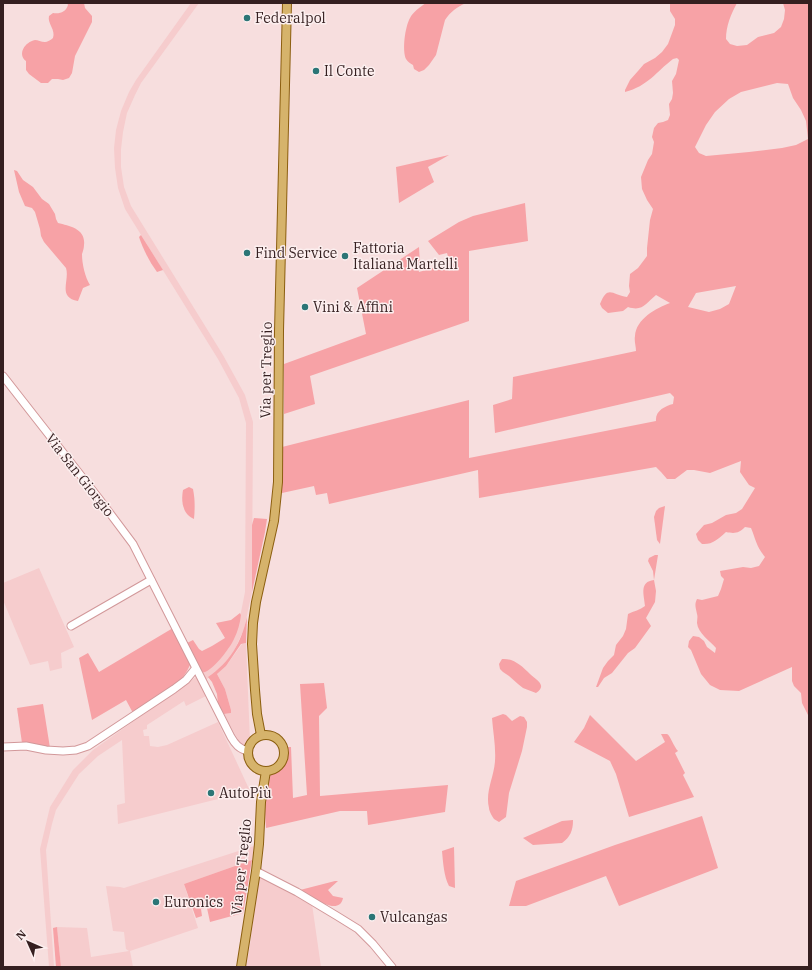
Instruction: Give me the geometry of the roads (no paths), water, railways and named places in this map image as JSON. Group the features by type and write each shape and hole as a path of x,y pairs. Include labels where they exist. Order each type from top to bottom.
{"main road":[{"name":"Via per Treglio","path":"261,735 257,714 252,644 256,602 274,521 278,482 279,331 287,3"},
{"path":"267,734 272,736 281,743 283,748 283,759 280,764 271,770 260,770 254,766 249,759 248,751 251,742 261,735 267,734"},
{"name":"Via per Treglio","path":"241,967 256,871 259,844 260,802 266,771"}],"street":[{"name":"Via San Giorgio","path":"3,376 133,544 200,679 235,743 239,748 248,751"},
{"path":"71,626 150,580"},
{"path":"3,747 26,746 46,750 63,751 76,750 88,746 174,689 186,680 195,669"},
{"path":"256,871 297,892 358,929 392,967"}],"place":[{"name":"Federalpol","path":"247,18"},
{"name":"Il Conte","path":"316,71"},
{"name":"Find Service","path":"247,253"},
{"name":"Fattoria Italiana Martelli","path":"345,256"},
{"name":"Vini & Affini","path":"305,307"},
{"name":"AutoPiù","path":"211,793"},
{"name":"Euronics","path":"156,902"},
{"name":"Vulcangas","path":"372,917"}]}
